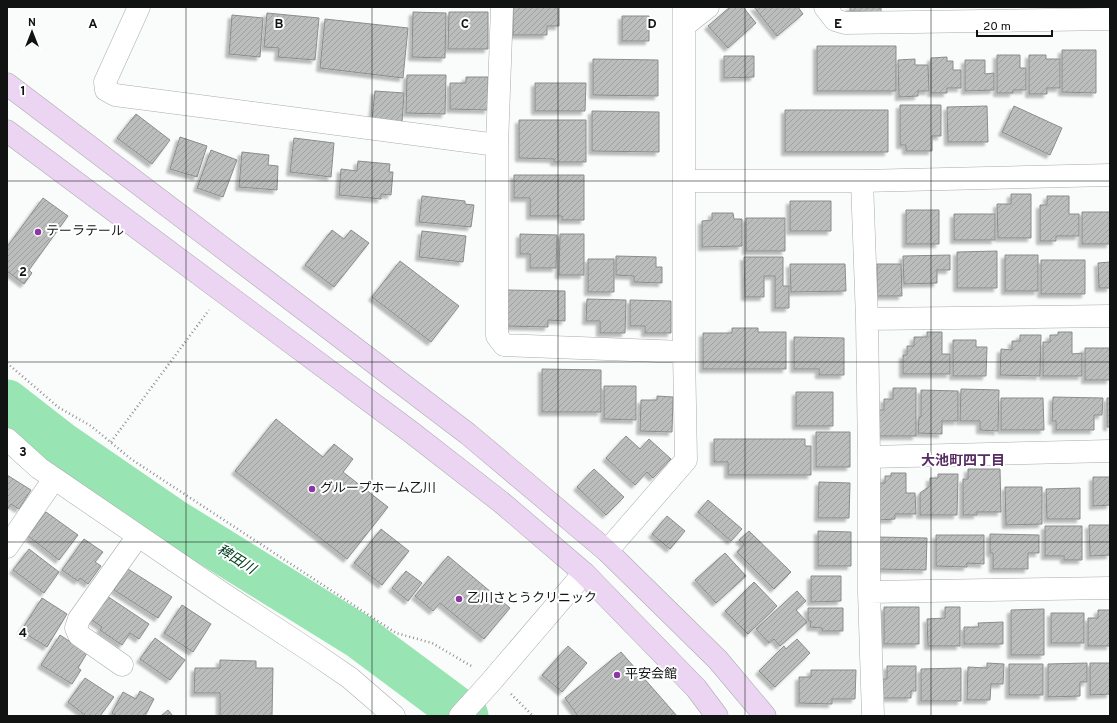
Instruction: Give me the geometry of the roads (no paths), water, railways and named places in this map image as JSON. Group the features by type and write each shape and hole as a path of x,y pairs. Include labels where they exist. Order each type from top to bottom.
{"street":[{"path":"139,7 105,82 106,90 115,95 497,144"},
{"path":"502,7 497,144 497,336 504,345 684,352"},
{"path":"607,552 686,460 684,352 684,16 708,7"},
{"path":"825,7 835,20 845,24 1110,19"},
{"path":"7,84 468,434 607,552 718,660 765,716"},
{"path":"7,131 411,432 500,502 584,573 696,688 717,716"},
{"path":"684,181 862,181 1110,175"},
{"path":"862,181 867,319 869,592 873,716"},
{"path":"867,319 1110,316"},
{"path":"7,439 38,468 350,678 394,716"},
{"path":"869,457 1110,451"},
{"path":"7,547 54,479"},
{"path":"122,665 79,635 76,628 79,619 138,536"},
{"path":"460,716 584,573"},
{"path":"869,592 1110,588"}],"waterway":[{"name":"稗田川","path":"7,402 61,444 173,521 360,637 466,716"}],"place":[{"name":"テーラテール","path":"38,232"},
{"name":"グループホーム乙川","path":"312,489"},
{"name":"乙川さとうクリニック","path":"459,599"},
{"name":"平安会館","path":"617,675"}],"district":[{"name":"大池町四丁目","path":"963,461"}]}
